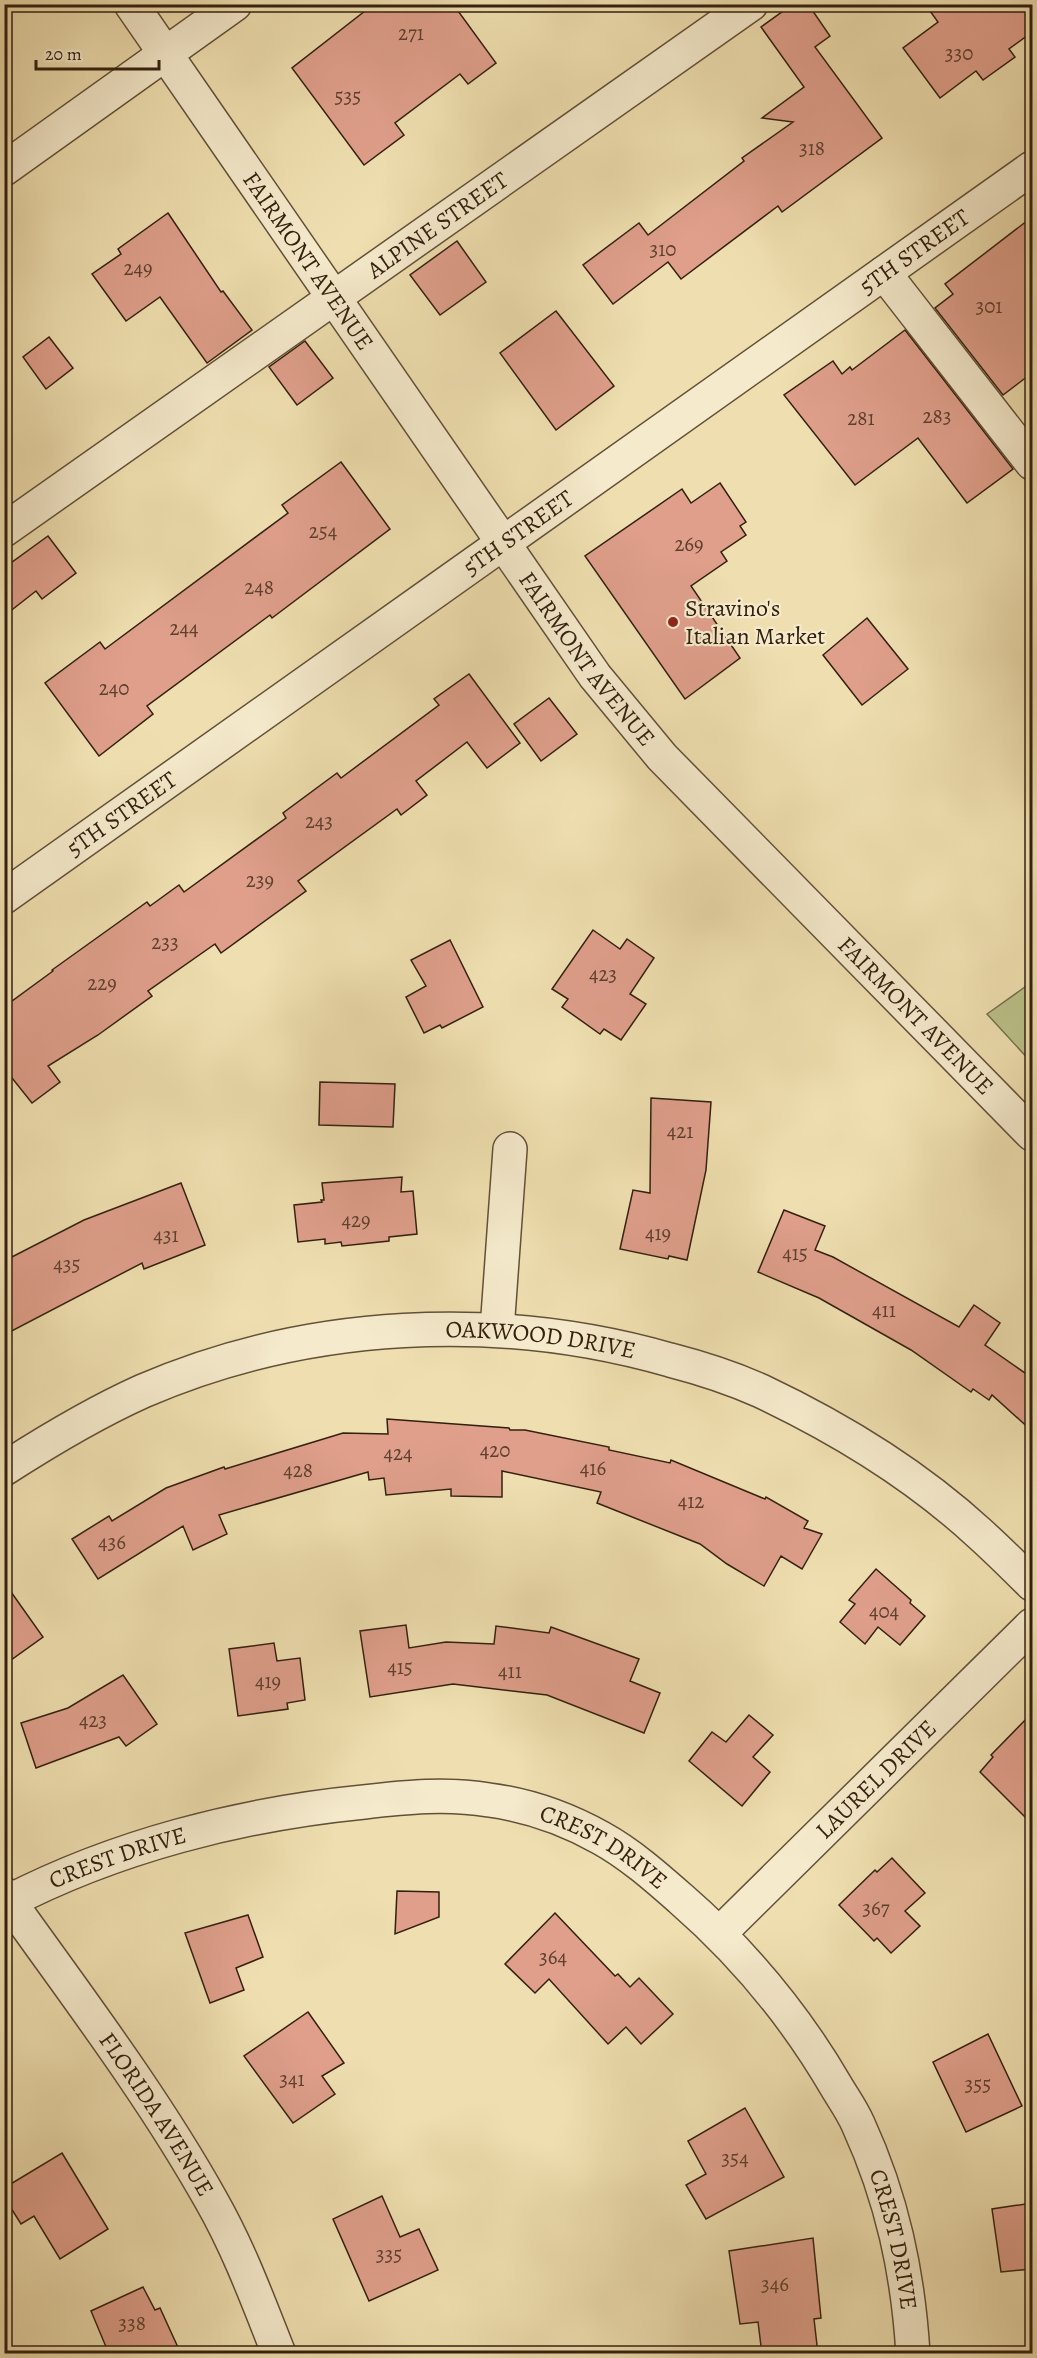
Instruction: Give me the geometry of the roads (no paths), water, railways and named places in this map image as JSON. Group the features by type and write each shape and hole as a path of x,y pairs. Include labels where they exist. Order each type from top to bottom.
{"street":[{"name":"FAIRMONT AVENUE","path":"131,4 595,676 662,757 1032,1134"},
{"path":"4,169 235,4"},
{"name":"ALPINE STREET","path":"4,530 751,4"},
{"name":"5TH STREET","path":"4,897 295,689 505,544 1032,168"},
{"path":"885,273 1032,463"},
{"path":"497,1330 510,1149"},
{"name":"OAKWOOD DRIVE","path":"4,1469 72,1426 143,1391 218,1364 294,1344 396,1330 497,1330 551,1334 631,1348 708,1370 760,1391 837,1430 910,1478 978,1531 1032,1584"},
{"name":"LAUREL DRIVE","path":"720,1933 1032,1625"},
{"name":"CREST DRIVE","path":"6,1900 71,1873 166,1839 244,1820 337,1804 432,1795 490,1800 547,1814 601,1838 650,1871 720,1933 754,1969 814,2048 857,2122 886,2194 901,2250 910,2308 913,2354"},
{"name":"FLORIDA AVENUE","path":"6,1900 159,2115 211,2200 247,2271 279,2354"}],"place":[{"name":"Stravino's Italian Market","path":"673,622"}]}
